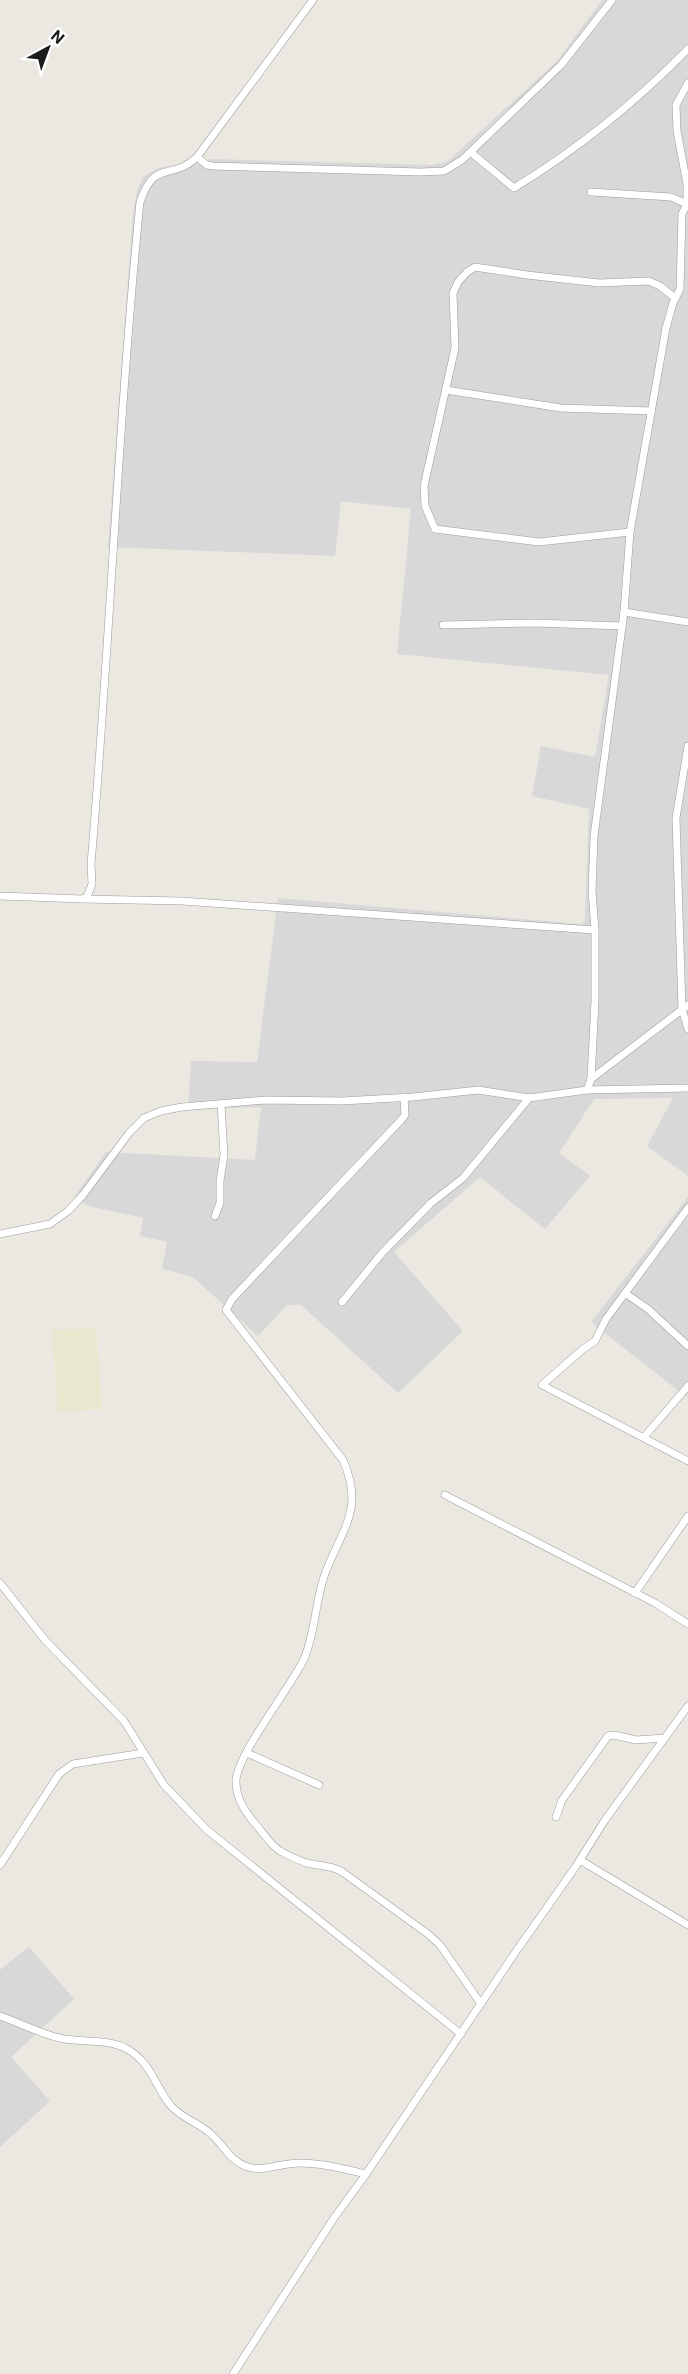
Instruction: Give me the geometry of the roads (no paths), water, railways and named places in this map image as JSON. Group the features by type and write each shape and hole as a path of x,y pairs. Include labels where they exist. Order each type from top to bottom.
{"street":[{"path":"82,899 90,894 92,884 91,864 110,621 121,415 140,202 147,182 154,176 186,167 197,157 313,0"},
{"path":"197,157 207,165 213,166 444,171 462,160 561,65 612,0"},
{"path":"474,154 514,188 588,139 662,76 688,49"},
{"path":"587,1090 591,1079 595,930 592,891 594,836 624,612 630,531 666,327 675,298 681,289 682,214 687,203 687,184 677,131 676,105 688,83"},
{"path":"591,192 671,197 687,203"},
{"path":"630,531 539,542 435,529 425,506 424,486 455,348 453,293 458,282 475,267 600,283 650,281 675,298"},
{"path":"447,390 561,408 652,411"},
{"path":"624,612 688,622"},
{"path":"443,625 536,623 622,626"},
{"path":"688,746 676,818 688,1029"},
{"path":"0,896 182,901 595,930"},
{"path":"591,1079 685,1007"},
{"path":"0,1234 50,1224 68,1211 83,1195 129,1133 144,1118 161,1111 265,1100 342,1101 478,1090 529,1098 587,1090 688,1088"},
{"path":"404,1097 405,1114 402,1119 231,1299 226,1310 343,1460 351,1478 353,1496 352,1510 325,1573 304,1658 247,1753 235,1779 237,1794 246,1814 279,1850 309,1864 330,1865 341,1871 428,1934 440,1945 481,2004"},
{"path":"342,1302 383,1252 431,1203 463,1178 529,1098"},
{"path":"216,1216 220,1203 220,1181 224,1155 221,1104"},
{"path":"688,1208 606,1319 595,1341 542,1385 688,1461"},
{"path":"625,1293 648,1309 688,1346"},
{"path":"644,1437 688,1386"},
{"path":"445,1495 635,1593 688,1624"},
{"path":"635,1593 688,1516"},
{"path":"0,1583 29,1623 124,1721 164,1785 207,1830 461,2034"},
{"path":"233,2374 334,2218 580,1860 605,1820 688,1706"},
{"path":"556,1817 562,1800 608,1736 614,1735 636,1740 665,1738"},
{"path":"0,1865 59,1774 74,1764 143,1753"},
{"path":"247,1753 319,1785"},
{"path":"580,1860 688,1925"},
{"path":"0,2016 62,2038 110,2043 127,2049 144,2063 180,2115 211,2134 228,2155 246,2167 256,2169 298,2163 336,2167 366,2174"}]}
